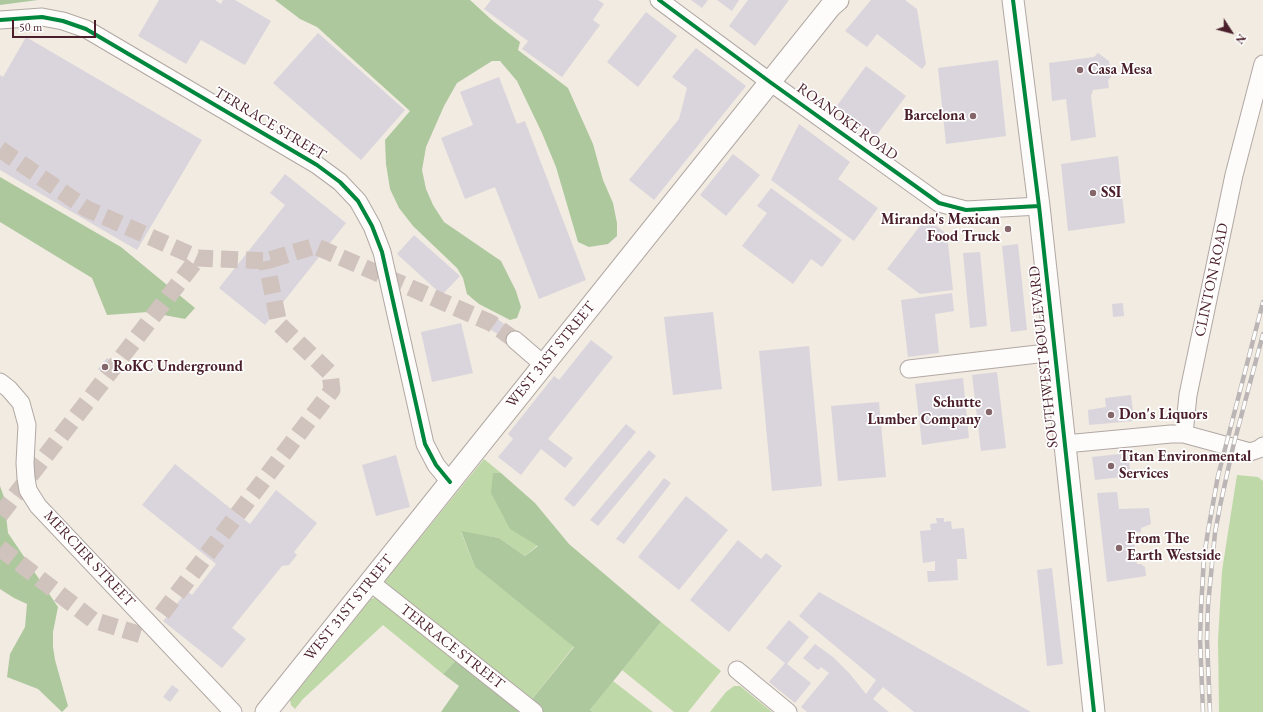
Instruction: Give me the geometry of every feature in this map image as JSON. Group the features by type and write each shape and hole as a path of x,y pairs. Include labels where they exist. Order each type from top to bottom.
{"main road":[{"name":"WEST 31ST STREET","path":"274,709 370,582 770,82 838,0"},
{"name":"SOUTHWEST BOULEVARD","path":"1013,0 1039,206 1094,712"}],"street":[{"name":"ROANOKE ROAD","path":"659,0 770,82 939,203 966,210 1039,206"},
{"name":"TERRACE STREET","path":"0,20 42,17 64,21 86,29 317,165 340,182 358,201 372,226 382,252 425,444 436,465 450,482"},
{"name":"CLINTON ROAD","path":"1184,434 1188,395 1234,175 1263,64"},
{"path":"515,340 544,365"},
{"path":"909,369 1055,352"},
{"name":"MERCIER STREET","path":"0,382 9,389 21,403 27,425 25,463 26,478 28,490 38,506 233,712"},
{"path":"1065,444 1161,434 1184,434 1256,449"},
{"name":"TERRACE STREET","path":"370,582 534,712"},
{"path":"737,670 788,712"}],"green space":[{"path":"0,0 38,0 0,5"},
{"path":"275,0 470,0 493,21 520,42 518,50 568,88 593,144 603,180 613,203 617,223 617,236 608,244 589,247 578,242 556,167 542,133 517,81 500,61 492,61 457,83 444,106 426,147 422,170 426,189 433,205 444,222 501,261 516,291 521,307 517,318 510,320 479,304 467,294 463,278 457,268 413,226 399,208 390,189 386,164 385,140 410,111 317,27 300,19"},
{"path":"0,177 121,247 195,308 185,319 148,312 107,315 92,278 0,222"},
{"path":"484,459 501,473 493,474 538,545 525,556 499,538 461,532 475,567 574,646 529,703 386,588 385,581"},
{"path":"493,473 501,473 535,503 569,544 661,622 590,710 593,712 441,712 459,686 443,674 458,658 529,703 574,647 475,567 461,531 499,538 525,556 538,546 510,529 491,493"},
{"path":"1237,475 1258,477 1263,481 1263,712 1219,712 1218,640 1222,571"},
{"path":"0,486 4,497 8,533 58,607 53,632 53,647 55,660 68,706 62,712 38,689 7,677 10,654 25,627 27,604 0,589"},
{"path":"376,597 458,658 443,674 383,625 303,699 295,709 291,705 290,700 371,599"},
{"path":"661,622 721,671 688,712 674,712 622,670"},
{"path":"613,681 653,712 593,712 590,710"},
{"path":"734,686 740,686 772,712 710,712 726,692"}],"building":[{"path":"159,0 215,0 221,4 223,0 235,0 271,21 245,65 201,40 186,64 138,36"},
{"path":"491,0 598,0 604,4 593,20 600,25 562,77 522,49 528,41 484,9"},
{"path":"691,0 708,0 702,8"},
{"path":"717,0 739,0 732,11"},
{"path":"748,0 789,0 755,46 729,26"},
{"path":"871,0 905,0 917,9 926,64 922,69 877,34 867,47 845,31"},
{"path":"646,12 677,36 638,87 607,62"},
{"path":"318,33 405,110 361,160 273,83"},
{"path":"26,37 202,140 137,250 0,170 0,75 3,77"},
{"path":"696,48 746,86 654,200 629,180 679,119 687,88 672,77"},
{"path":"1098,53 1109,61 1111,77 1108,80 1109,88 1093,90 1091,96 1096,137 1071,141 1066,99 1052,101 1049,63 1094,57"},
{"name":"Barcelona","path":"998,60 1006,136 946,144 938,68"},
{"path":"866,66 906,96 876,136 836,107"},
{"path":"499,77 517,124 525,121 586,280 539,299 495,187 465,199 441,138 473,125 460,92"},
{"path":"799,124 850,162 838,179 878,208 854,241 771,180"},
{"path":"733,154 760,175 726,216 700,195"},
{"name":"SSI","path":"1118,156 1125,223 1068,231 1061,164"},
{"path":"285,174 346,223 265,325 219,288 285,205 270,193"},
{"path":"771,188 842,240 822,267 811,259 793,284 742,246 767,213 757,206"},
{"path":"926,218 947,234 953,290 920,294 887,269"},
{"path":"414,235 460,276 442,295 397,254"},
{"path":"1018,244 1027,330 1011,332 1002,246"},
{"path":"980,252 987,326 970,328 963,253"},
{"path":"952,293 954,311 935,314 939,353 908,357 901,300"},
{"path":"1123,303 1124,316 1113,317 1112,304"},
{"path":"713,312 722,389 673,395 664,317"},
{"path":"490,313 518,335 511,345 484,326"},
{"path":"461,323 473,373 432,382 421,332"},
{"path":"591,340 613,357 548,439 573,458 565,468 541,449 521,475 498,457 513,439 508,434 554,376 559,380"},
{"path":"809,346 822,486 772,491 759,351"},
{"path":"107,358 111,361 102,372 98,369"},
{"name":"Schutte Lumber Company","path":"997,372 1006,448 981,451 972,375"},
{"path":"963,378 969,438 922,445 915,384"},
{"name":"Don's Liquors","path":"1131,395 1134,421 1089,425 1088,410 1106,407 1105,398"},
{"path":"879,402 886,477 838,481 831,406"},
{"path":"626,424 636,432 574,507 564,499"},
{"path":"649,450 656,456 598,526 590,520"},
{"name":"Titan Environmental Services","path":"1128,453 1131,476 1095,480 1092,457"},
{"path":"396,455 410,507 376,516 362,465"},
{"path":"175,464 250,524 276,490 317,523 294,552 297,555 289,565 282,566 232,628 246,639 222,668 163,621 187,591 192,595 216,564 142,505"},
{"path":"664,478 671,483 624,544 616,539"},
{"path":"1117,492 1119,509 1149,508 1151,524 1141,528 1141,532 1133,533 1137,564 1141,564 1145,567 1146,576 1107,582 1097,493"},
{"path":"686,496 728,530 679,590 638,557"},
{"path":"936,518 944,518 944,522 951,521 952,529 964,528 967,559 957,559 958,580 928,582 927,571 935,571 935,561 923,563 920,531 931,530 930,524 937,523"},
{"path":"738,540 761,559 766,553 782,566 729,632 690,600"},
{"path":"1052,568 1063,664 1047,666 1037,570"},
{"path":"819,592 1031,712 914,712 883,687 873,699 889,712 807,712 801,707 829,673 821,667 818,670 803,658 815,644 833,657 850,674 866,694 876,680 799,616"},
{"path":"789,620 809,637 787,664 811,683 795,703 769,682 785,663 766,648"},
{"path":"172,685 179,690 170,702 163,697"}],"tunnel":[{"path":"0,149 87,209 198,258 266,261 315,246 491,323 515,340"},
{"path":"0,515 198,258"},
{"path":"0,548 93,620 145,636 332,390 330,373 279,324 266,261"}],"railway":[{"path":"1203,712 1200,639 1204,557 1218,476 1263,302"},
{"path":"1210,712 1207,640 1208,605 1215,533 1233,447 1263,334"}],"cycle path":[{"path":"659,0 770,82 939,203 966,210 1039,206"},
{"path":"1013,0 1039,206 1094,712"},
{"path":"0,20 42,17 63,21 86,29 317,165 340,182 358,201 372,226 382,252 425,444 436,465 450,482"}],"place":[{"name":"Casa Mesa","path":"1080,70"},
{"name":"Barcelona","path":"973,116"},
{"name":"SSI","path":"1093,193"},
{"name":"Miranda's Mexican Food Truck","path":"1008,229"},
{"name":"RoKC Underground","path":"105,367"},
{"name":"Schutte Lumber Company","path":"989,412"},
{"name":"Don's Liquors","path":"1111,415"},
{"name":"Titan Environmental Services","path":"1111,466"},
{"name":"From The Earth Westside","path":"1119,548"}]}
